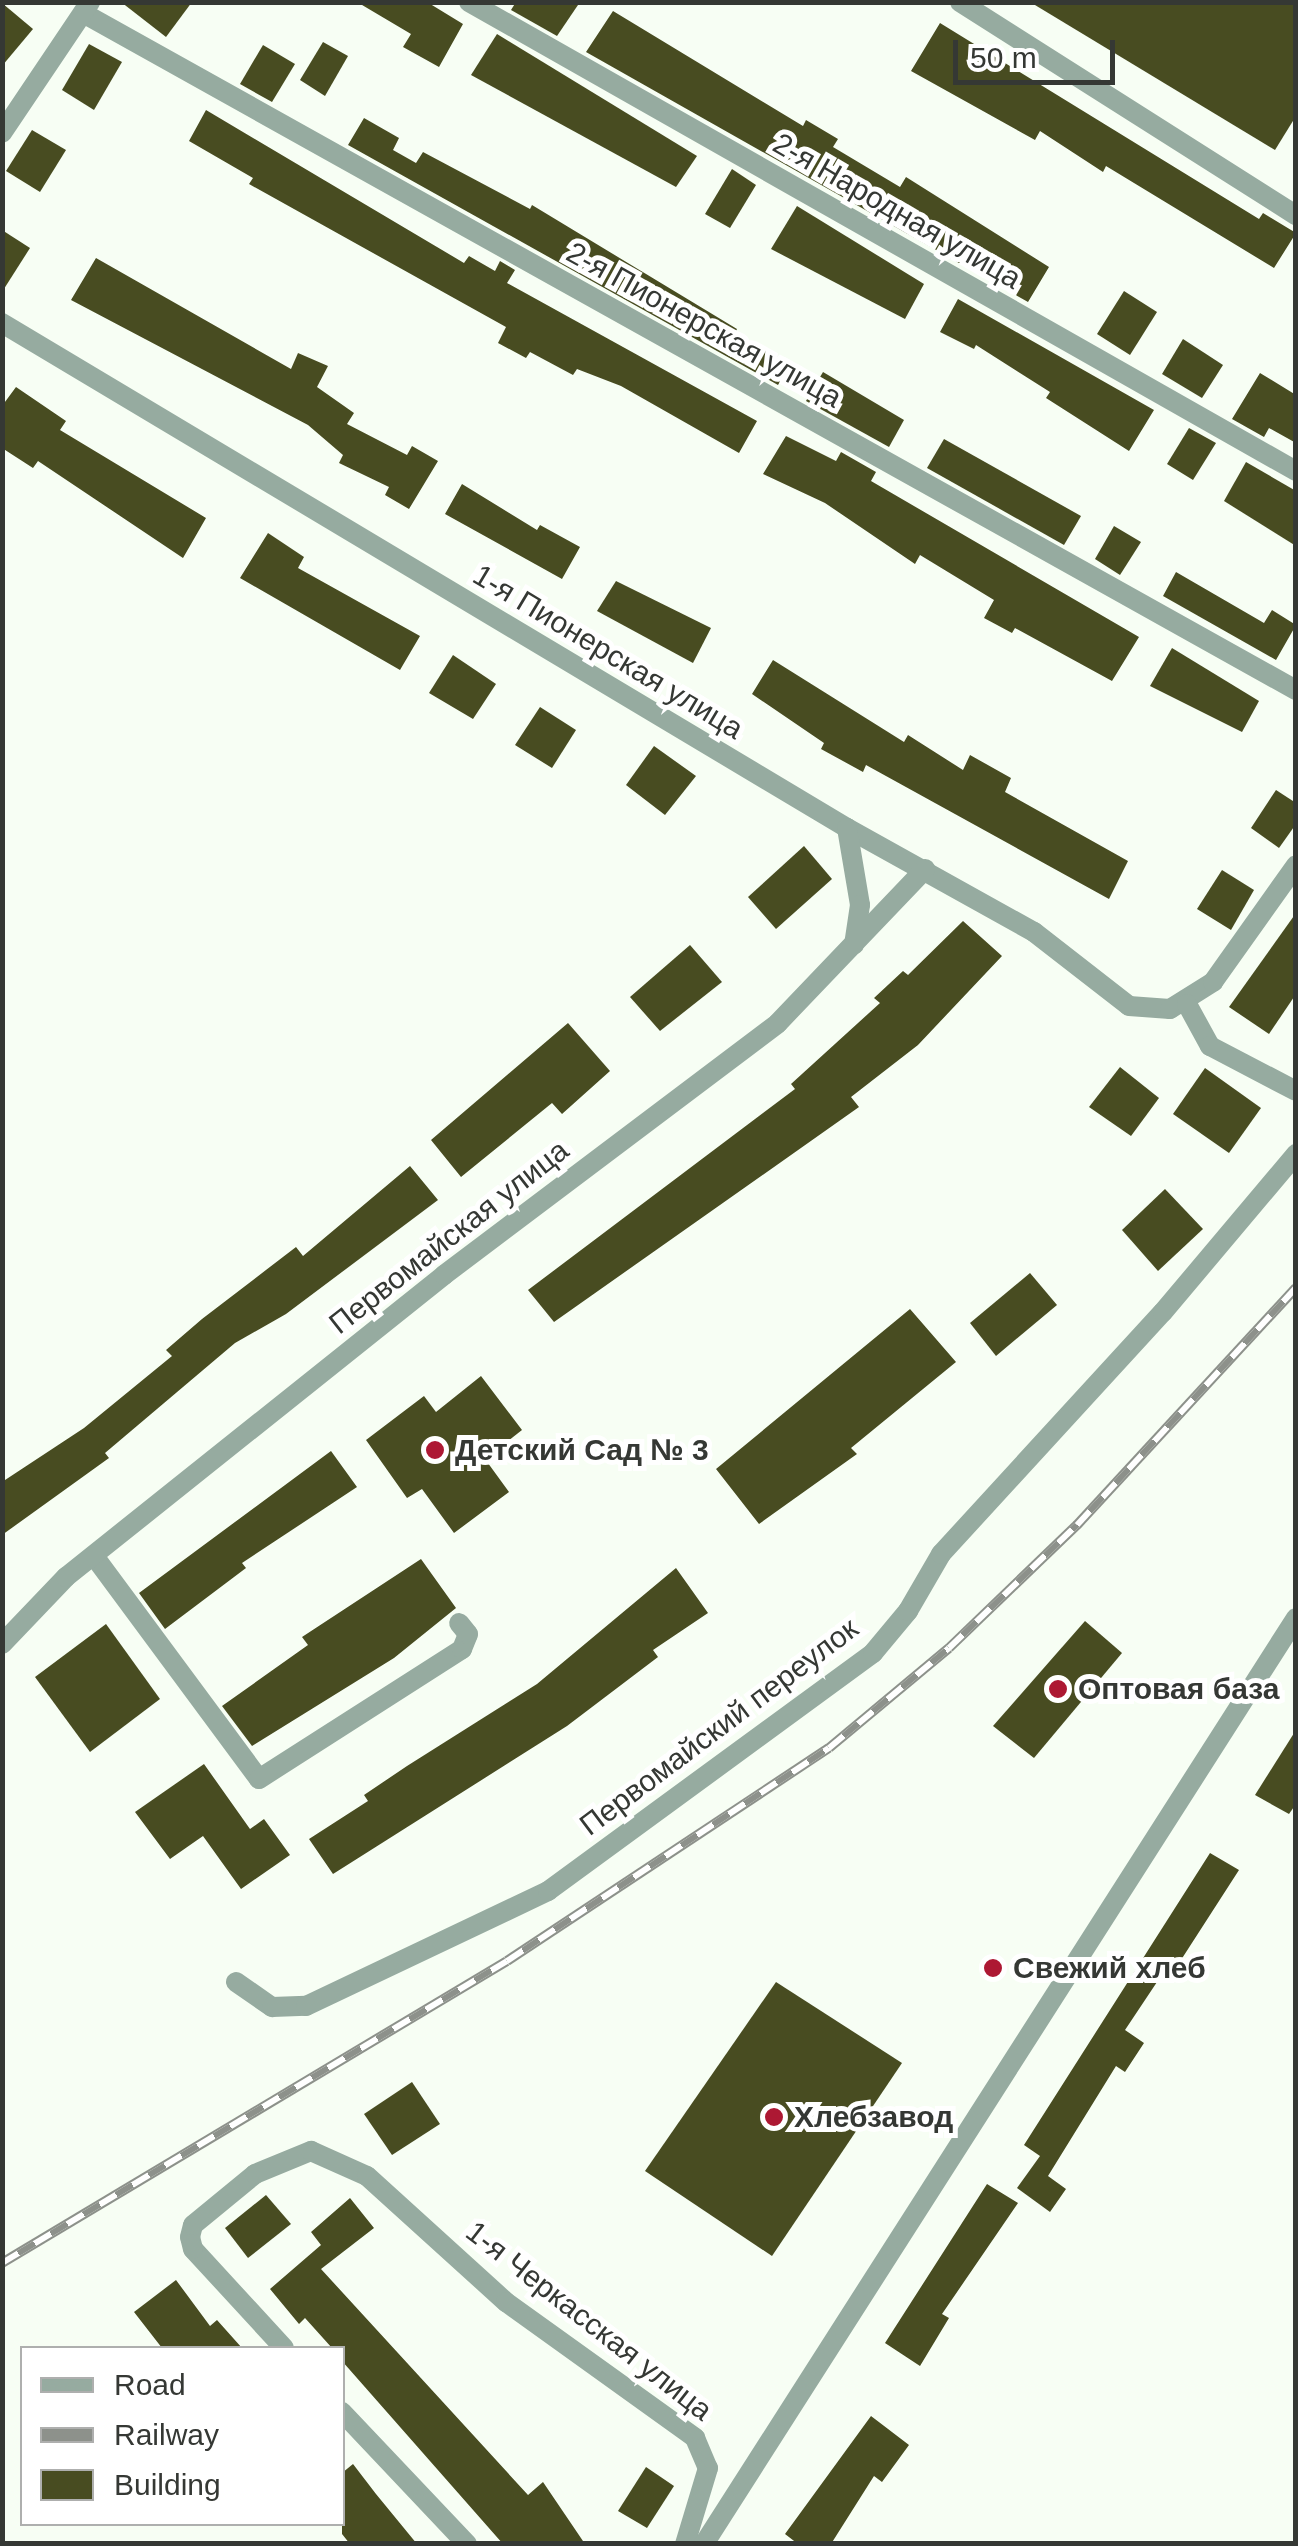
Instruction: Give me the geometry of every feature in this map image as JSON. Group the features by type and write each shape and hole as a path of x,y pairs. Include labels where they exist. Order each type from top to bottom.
{"street":[{"name":"2-я Народная улица","path":"469,2 1296,472"},
{"path":"960,2 1296,215"},
{"path":"2,133 87,8"},
{"name":"2-я Пионерская улица","path":"87,8 1296,690"},
{"name":"1-я Пионерская улица","path":"2,323 846,828 1034,932 1129,1006 1150,1012 1186,1004"},
{"path":"846,828 860,905 853,946"},
{"path":"1296,864 1233,960 1186,1004 1210,1046 1296,1091"},
{"name":"Первомайская улица","path":"2,1644 27,1613 94,1556 444,1275 778,1023 925,869"},
{"name":"Первомайский переулок","path":"236,1982 272,2008 306,2006 548,1891 873,1653 908,1611 941,1554 1163,1312 1296,1154"},
{"path":"94,1556 259,1779 462,1649 468,1634 458,1623"},
{"path":"704,2544 1296,1618"},
{"name":"1-я Черкасская улица","path":"282,2346 193,2249 190,2238 193,2225 256,2174 311,2151 366,2176 506,2302 695,2438 708,2468 685,2544"},
{"path":"345,2415 467,2544"}],"building":[{"path":"121,2 192,2 166,37"},
{"path":"357,2 427,2 463,24 439,67 403,47 411,34"},
{"path":"516,2 580,2 557,36 511,10"},
{"path":"1030,2 1296,2 1296,116 1275,150"},
{"path":"2,3 33,29 2,66"},
{"path":"613,11 803,126 806,120 838,139 833,147 900,187 906,177 1049,267 1028,302 586,52"},
{"path":"940,23 1259,219 1263,213 1296,233 1274,268 1106,166 1103,172 1040,131 1035,140 911,71"},
{"path":"497,34 697,156 676,187 471,75"},
{"path":"323,42 348,56 325,96 300,80"},
{"path":"89,44 122,62 94,110 62,90"},
{"path":"263,45 295,64 272,102 240,84"},
{"path":"206,110 464,263 469,256 495,271 500,261 515,270 507,283 757,421 739,453 621,386 577,369 573,375 530,352 526,358 498,343 506,327 249,184 253,178 189,141"},
{"path":"364,118 399,138 393,150 416,163 423,152 530,209 532,205 737,329 735,333 790,364 778,385 348,145"},
{"path":"32,130 66,150 40,192 6,171"},
{"path":"732,169 756,185 730,228 705,214"},
{"path":"797,206 924,284 905,319 771,249"},
{"path":"2,230 30,248 2,292"},
{"path":"96,258 291,369 298,353 328,366 317,387 354,413 347,424 407,455 412,446 438,461 409,509 385,495 389,487 339,463 343,455 308,425 71,300"},
{"path":"1124,291 1157,312 1130,355 1097,334"},
{"path":"958,299 1154,410 1129,451 1046,398 1050,392 976,345 974,349 940,332"},
{"path":"1183,339 1223,365 1202,398 1162,374"},
{"path":"823,372 904,420 889,447 806,401"},
{"path":"1260,373 1296,395 1296,443 1269,428 1264,437 1232,419"},
{"path":"16,387 66,421 60,430 206,518 183,558 38,461 33,468 2,448 2,406"},
{"path":"1189,428 1216,443 1193,480 1167,464"},
{"path":"786,436 836,461 841,452 876,472 871,481 1139,637 1112,681 1015,628 1012,633 984,618 994,600 920,555 915,564 825,503 763,474"},
{"path":"944,439 1081,516 1064,545 927,468"},
{"path":"1246,462 1296,491 1296,546 1224,501"},
{"path":"462,484 537,530 540,525 580,547 562,579 445,514"},
{"path":"1114,526 1141,542 1120,575 1095,559"},
{"path":"268,533 304,557 298,568 420,636 400,670 240,578"},
{"path":"1176,572 1264,623 1272,610 1296,625 1276,660 1163,596"},
{"path":"616,581 711,628 693,663 597,611"},
{"path":"1172,648 1259,701 1242,732 1150,686"},
{"path":"453,655 496,684 473,719 429,693"},
{"path":"773,660 904,742 908,735 963,770 970,755 1011,778 1005,792 1128,861 1109,899 866,765 863,772 821,749 824,743 752,694"},
{"path":"540,707 576,730 552,768 515,745"},
{"path":"654,746 696,776 665,815 626,785"},
{"path":"1276,790 1296,803 1296,824 1279,848 1251,828"},
{"path":"804,846 832,879 776,929 748,897"},
{"path":"1222,870 1254,890 1231,930 1197,909"},
{"path":"1296,913 1296,994 1269,1034 1229,1007"},
{"path":"963,921 1002,956 918,1045 851,1097 859,1107 554,1322 528,1290 795,1089 791,1084 880,1003 874,998 903,971 908,975"},
{"path":"690,945 722,982 660,1031 630,997"},
{"path":"568,1023 610,1071 562,1114 552,1103 461,1177 431,1140"},
{"path":"1120,1067 1159,1098 1131,1136 1089,1107"},
{"path":"1205,1068 1261,1108 1229,1153 1173,1114"},
{"path":"410,1166 438,1200 286,1314 235,1343 105,1453 109,1458 2,1535 2,1482 84,1428 172,1356 166,1350 202,1319 296,1247 303,1256"},
{"path":"1165,1189 1203,1229 1158,1271 1122,1230"},
{"path":"1030,1273 1057,1305 996,1356 970,1323"},
{"path":"910,1309 956,1362 851,1448 857,1454 759,1524 716,1469"},
{"name":"Детский Сад № 3","path":"481,1376 522,1430 485,1459 509,1492 454,1533 422,1489 407,1498 366,1440 424,1396 436,1412"},
{"path":"331,1451 357,1487 242,1563 246,1568 165,1629 139,1593"},
{"path":"421,1559 456,1608 394,1658 252,1746 222,1706 308,1645 302,1637"},
{"path":"676,1568 708,1613 653,1650 658,1657 567,1726 333,1874 309,1839 368,1801 364,1795 537,1684"},
{"name":"Оптовая база","path":"1085,1621 1122,1653 1034,1758 993,1726"},
{"path":"106,1624 160,1699 90,1752 35,1677"},
{"path":"1296,1730 1296,1804 1289,1814 1255,1795"},
{"path":"204,1764 250,1829 264,1819 290,1855 241,1889 203,1836 170,1859 135,1812"},
{"path":"1210,1853 1239,1870 1170,1977 1163,1973 1125,2030 1144,2043 1125,2072 1116,2066 1048,2176 1066,2189 1050,2212 1017,2188 1040,2156 1024,2145"},
{"name":"Хлебзавод","path":"776,1982 902,2063 772,2256 645,2171"},
{"path":"412,2082 440,2124 392,2155 364,2114"},
{"path":"987,2184 1018,2203 942,2314 949,2318 920,2366 885,2343"},
{"path":"266,2195 291,2224 248,2258 225,2228"},
{"path":"350,2198 374,2228 321,2269 528,2495 543,2482 585,2544 503,2544 345,2364 345,2346 330,2346 305,2318 299,2324 270,2289 321,2245 311,2232"},
{"path":"176,2280 210,2326 217,2320 240,2346 160,2346 134,2312"},
{"path":"871,2416 909,2445 882,2482 874,2476 831,2544 798,2544 785,2534"},
{"path":"353,2464 417,2544 350,2544 342,2534 345,2471"},
{"path":"646,2467 674,2486 647,2528 618,2511"}],"railway":[{"path":"2,2263 507,1961 829,1748 949,1648 1077,1525 1296,1288"}],"place":[{"name":"Детский Сад № 3","path":"435,1450"},
{"name":"Оптовая база","path":"1058,1689"},
{"name":"Свежий хлеб","path":"993,1968"},
{"name":"Хлебзавод","path":"774,2117"}]}
